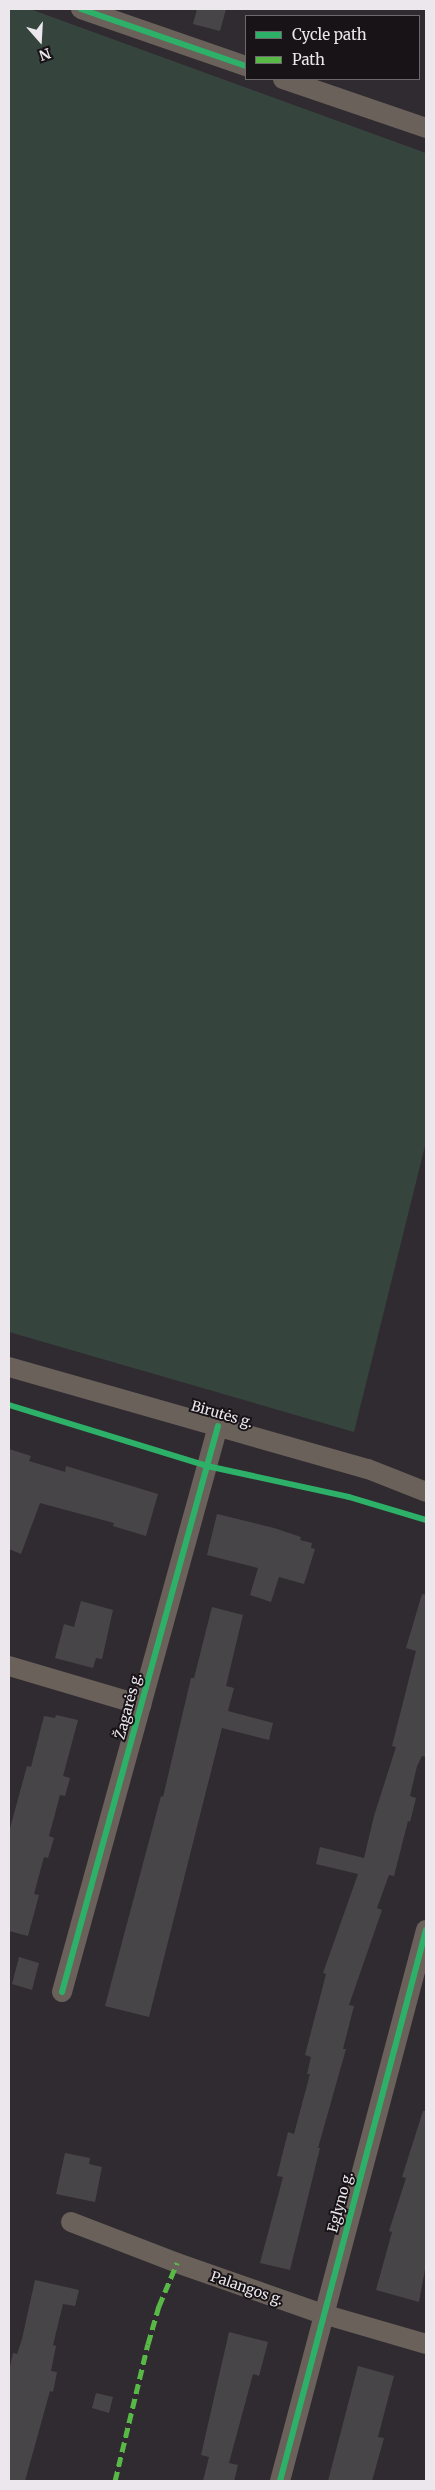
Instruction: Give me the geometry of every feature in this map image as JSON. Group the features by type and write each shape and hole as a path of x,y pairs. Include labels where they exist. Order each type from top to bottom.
{"street":[{"path":"81,9 245,66"},
{"path":"286,80 426,128"},
{"name":"Birutės g.","path":"9,1366 368,1469 426,1492"},
{"name":"Žagarės g.","path":"62,1992 218,1426"},
{"path":"9,1666 141,1705"},
{"name":"Eglyno g.","path":"280,2481 426,1930"},
{"name":"Palangos g.","path":"71,2222 177,2263 323,2314 426,2344"}],"green space":[{"path":"9,9 30,9 426,153 426,1142 354,1432 9,1332"}],"building":[{"path":"197,9 226,9 220,31 193,24"},
{"path":"9,1449 31,1456 29,1461 65,1472 66,1466 158,1494 146,1536 113,1526 114,1523 40,1503 21,1554 9,1549"},
{"path":"217,1514 274,1528 301,1537 300,1540 312,1543 311,1548 315,1549 304,1584 279,1577 271,1602 250,1595 258,1568 207,1555"},
{"path":"422,1594 426,1595 426,1757 422,1756 417,1766 410,1796 416,1798 410,1822 408,1821 394,1876 389,1875 377,1908 382,1910 349,2005 354,2006 343,2049 346,2049 318,2148 320,2148 290,2270 260,2263 283,2177 277,2176 288,2132 294,2134 310,2074 307,2074 311,2057 305,2055 326,1974 323,1973 358,1874 316,1864 320,1847 364,1858 374,1816 396,1747 392,1746 416,1651 406,1648"},
{"path":"81,1601 113,1610 102,1659 96,1658 93,1668 55,1658 64,1624 74,1627"},
{"path":"212,1607 243,1615 226,1686 234,1688 228,1711 273,1723 269,1740 222,1728 149,2017 105,2006 161,1796 163,1797 191,1678 194,1678"},
{"path":"56,1715 78,1720 63,1776 70,1778 65,1796 60,1795 49,1836 54,1838 48,1858 44,1857 34,1894 39,1895 28,1936 9,1931 9,1832 27,1766 31,1767 44,1716 55,1718"},
{"path":"19,1957 39,1963 32,1990 12,1984"},
{"path":"423,2111 426,2111 426,2264 419,2302 376,2290 392,2232 389,2231 406,2178 402,2177"},
{"path":"65,2153 90,2158 89,2164 102,2167 95,2202 56,2194"},
{"path":"35,2280 79,2290 75,2306 63,2304 53,2345 56,2346 51,2371 57,2372 53,2392 50,2391 25,2481 9,2481 9,2371 13,2353 17,2354 22,2339"},
{"path":"229,2332 268,2342 259,2376 253,2374 229,2463 238,2465 234,2481 203,2481 209,2457 201,2455"},
{"path":"358,2366 394,2376 378,2437 384,2438 372,2481 328,2481"},
{"path":"96,2393 113,2397 109,2413 92,2408"}],"marked path":[{"path":"115,2481 148,2344 159,2306 177,2263"}],"cycle path":[{"path":"81,9 245,66"},
{"path":"9,1405 207,1466 349,1497 426,1520"},
{"path":"62,1992 218,1426"},
{"path":"280,2481 426,1930"}]}
